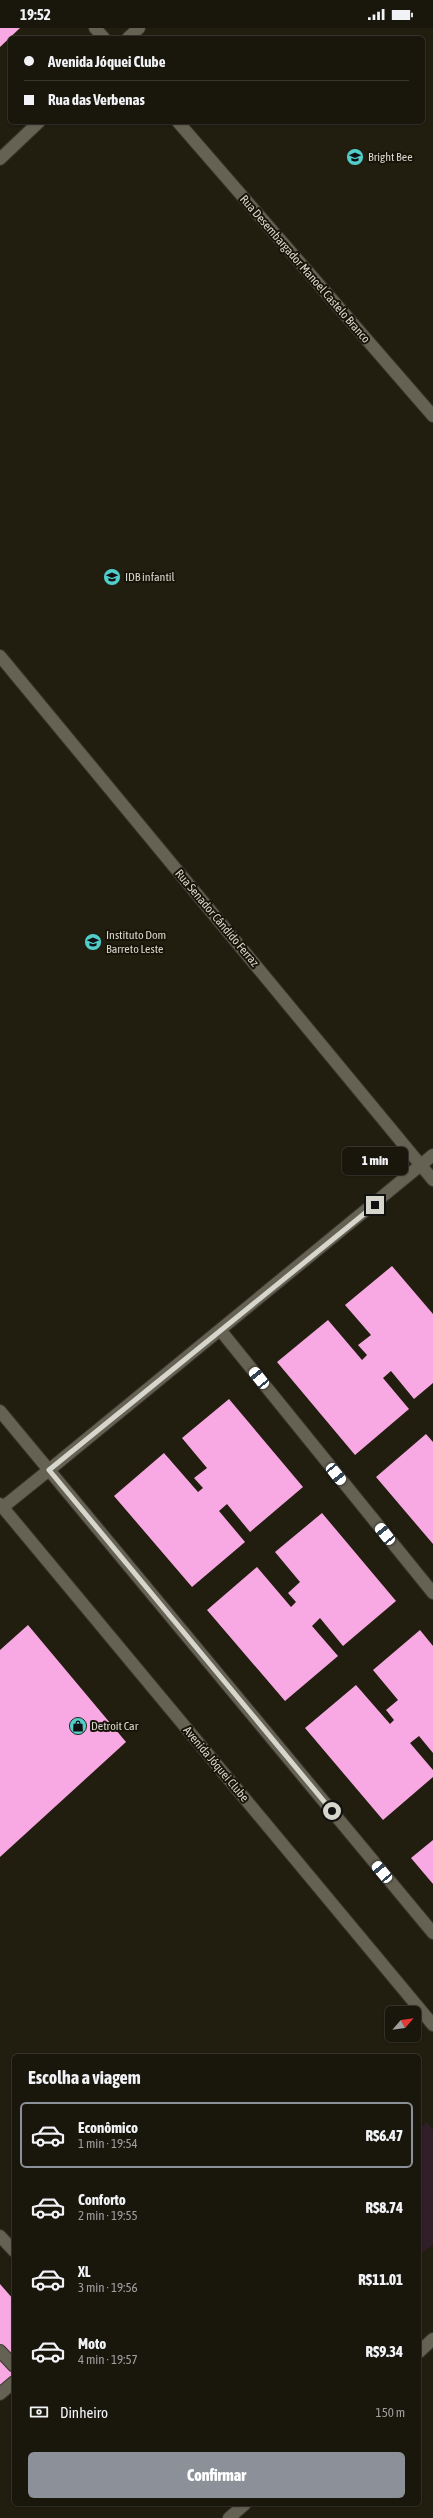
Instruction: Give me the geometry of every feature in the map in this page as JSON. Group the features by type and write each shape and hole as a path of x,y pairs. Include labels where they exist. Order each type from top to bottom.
{"street":[{"path":"95,28 102,36"},
{"path":"130,36 139,28"},
{"path":"0,159 37,124"},
{"name":"Rua Desembargador Manoel Castelo Branco","path":"180,124 433,416"},
{"name":"Rua Senador Cândido Ferraz","path":"0,656 433,1180"},
{"path":"1,1505 49,1470 221,1331 422,1166 433,1155"},
{"path":"221,1331 433,1593"},
{"path":"0,1411 433,1933"},
{"name":"Avenida Jóquei Clube","path":"1,1505 433,2025"},
{"path":"0,2236 12,2249"},
{"path":"421,2350 433,2339"},
{"path":"0,2351 12,2364"},
{"path":"0,2394 12,2384"},
{"path":"229,2518 243,2506"}],"shaded area":[{"path":"427,2122 433,2130 433,2245 421,2253 421,2127"}],"building":[{"path":"0,28 20,28 12,36 8,36 8,39 0,47"},
{"path":"392,1266 433,1314 433,1383 414,1399 391,1371 383,1378 409,1409 355,1455 277,1362 328,1320 362,1360 367,1355 358,1345 371,1335 345,1305"},
{"path":"229,1399 303,1487 250,1532 227,1504 219,1511 245,1542 192,1587 114,1496 164,1453 198,1492 203,1488 194,1478 207,1468 182,1438"},
{"path":"426,1434 433,1442 433,1544 376,1477"},
{"path":"322,1513 396,1601 343,1646 320,1618 312,1626 338,1656 285,1701 207,1610 257,1567 291,1607 296,1602 288,1593 300,1582 275,1552"},
{"path":"28,1625 126,1742 0,1857 0,1650"},
{"path":"420,1630 433,1646 433,1753 419,1736 410,1743 433,1770 433,1777 383,1820 305,1728 356,1685 390,1724 394,1720 386,1710 398,1700 373,1670"},
{"path":"433,1840 433,1884 411,1858"},
{"path":"0,2284 12,2298 12,2385 0,2397"}],"place":[{"name":"Bright Bee","path":"355,157"},
{"name":"IDB infantil","path":"112,577"},
{"name":"Instituto Dom Barreto Leste","path":"93,942"},
{"name":"Detroit Car","path":"78,1726"}],"route":[{"path":"332,1811 49,1470 375,1205"}]}
